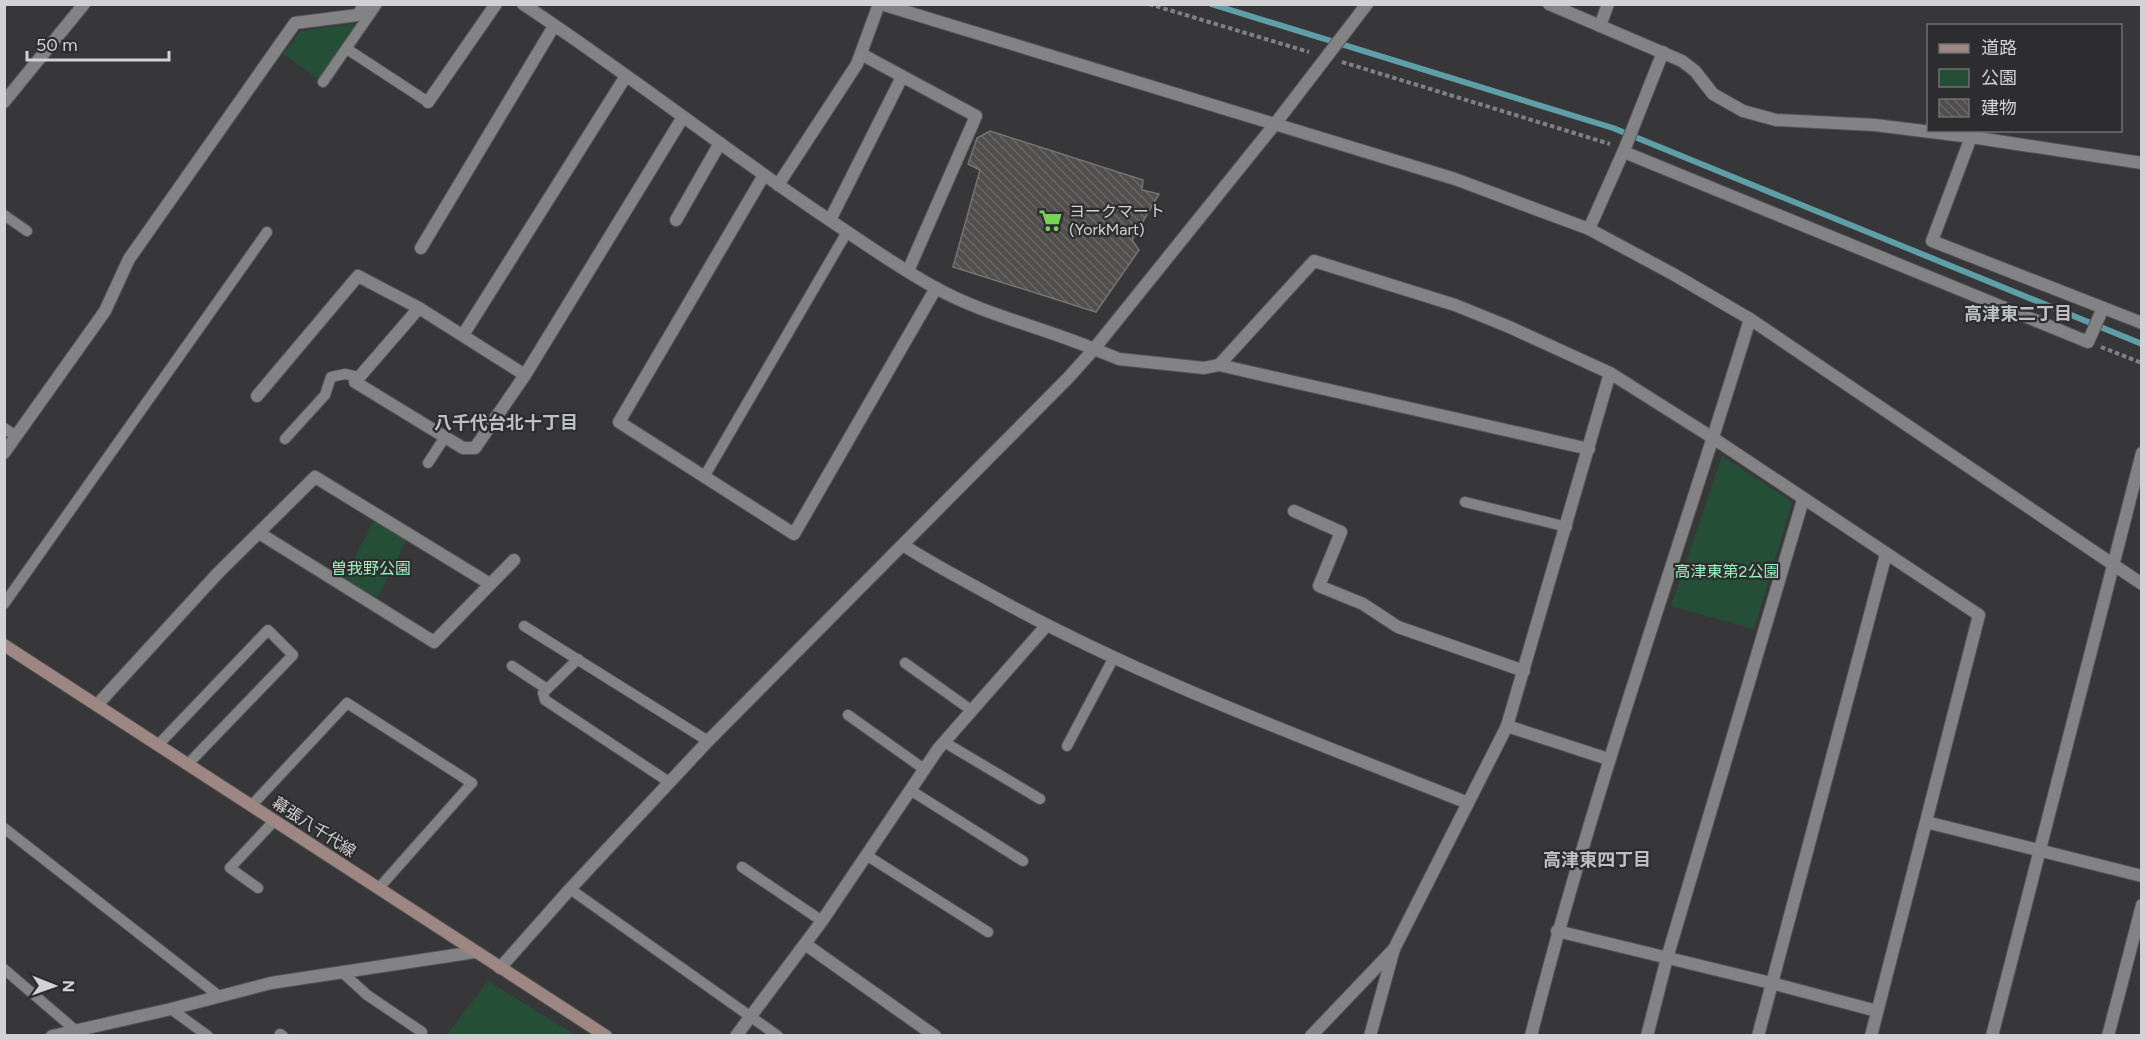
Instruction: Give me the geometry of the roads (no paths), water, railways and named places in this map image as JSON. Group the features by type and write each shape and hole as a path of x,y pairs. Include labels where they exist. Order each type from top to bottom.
{"main road":[{"name":"幕張八千代線","path":"4,645 606,1035"}],"street":[{"path":"4,102 84,4"},
{"path":"4,453 105,311 129,259 295,23 358,15 364,4"},
{"path":"428,102 496,4"},
{"path":"523,4 847,232 936,288 1001,316 1064,336 1119,359 1203,368 1219,365 1589,449"},
{"path":"778,185 858,64 880,4 1455,179 1589,229 1750,319 2142,584"},
{"path":"500,968 708,741 1094,349 1275,124 1367,4"},
{"path":"1549,4 1682,61 1695,71 1713,94 1743,111 1776,120 1875,125 1927,132"},
{"path":"1600,26 1608,4"},
{"path":"421,248 554,26"},
{"path":"1589,229 1625,148 1663,52"},
{"path":"861,54 976,116 908,271"},
{"path":"463,335 626,76"},
{"path":"830,220 902,76"},
{"path":"419,308 355,381 463,448 475,448 525,375 683,117"},
{"path":"1931,132 2142,163"},
{"path":"1971,137 1932,241 2142,323"},
{"path":"676,220 720,143"},
{"path":"1625,148 2088,342 2103,308"},
{"path":"764,175 619,422 794,534 936,288"},
{"path":"1219,365 1314,261 1455,305 1610,373 1713,438 1979,615 1871,1035"},
{"path":"257,396 358,276 419,308 525,375"},
{"path":"1531,1035 1557,930 1608,759 1750,319"},
{"path":"1370,1035 1394,949 1507,726 1610,373"},
{"path":"1992,1035 2142,453"},
{"path":"97,705 218,573 315,477 490,584"},
{"path":"1647,1035 1667,958 1803,500"},
{"path":"1294,511 1341,532 1319,586 1363,604 1398,627 1524,671"},
{"path":"259,533 434,642 514,560"},
{"path":"903,545 1046,626 1114,657 1212,701 1468,802"},
{"path":"1758,1035 1886,554"},
{"path":"736,1035 822,921 944,742 1046,626"},
{"path":"1507,726 1608,759"},
{"path":"1926,822 2142,876"},
{"path":"2108,1035 2142,905"},
{"path":"1557,930 1877,1011"},
{"path":"805,944 935,1035"},
{"path":"1311,1035 1394,949"},
{"path":"52,1035 171,1009 271,983 475,952"}],"lane":[{"path":"323,82 377,4"},
{"path":"347,49 428,102"},
{"path":"4,215 27,231"},
{"path":"4,604 267,232"},
{"path":"704,477 847,232"},
{"path":"285,439 325,396 331,377 345,374 359,377"},
{"path":"4,428 16,436"},
{"path":"428,463 445,437"},
{"path":"1465,502 1567,526"},
{"path":"524,626 708,741"},
{"path":"158,745 268,630 293,655 188,764"},
{"path":"1067,746 1114,657"},
{"path":"578,659 543,693 545,700 669,782"},
{"path":"905,663 971,710"},
{"path":"512,666 547,689"},
{"path":"251,806 347,703 472,783 378,889"},
{"path":"848,715 924,769"},
{"path":"944,742 1040,799"},
{"path":"910,790 1023,861"},
{"path":"258,888 230,868 274,821"},
{"path":"4,828 219,996"},
{"path":"866,855 988,932"},
{"path":"742,867 822,921"},
{"path":"570,889 778,1035"},
{"path":"4,969 70,1032"},
{"path":"343,973 367,995 422,1032"},
{"path":"171,1009 208,1035"}],"waterway":[{"path":"1211,4 1613,128 2142,344"}],"place":[{"name":"ヨークマート (YorkMart)","path":"1051,220"}],"district":[{"name":"高津東二丁目","path":"2018,314"},
{"name":"八千代台北十丁目","path":"506,423"},
{"name":"高津東四丁目","path":"1597,860"}],"park label":[{"name":"曽我野公園","path":"371,568"},
{"name":"高津東第2公園","path":"1727,571"}]}
